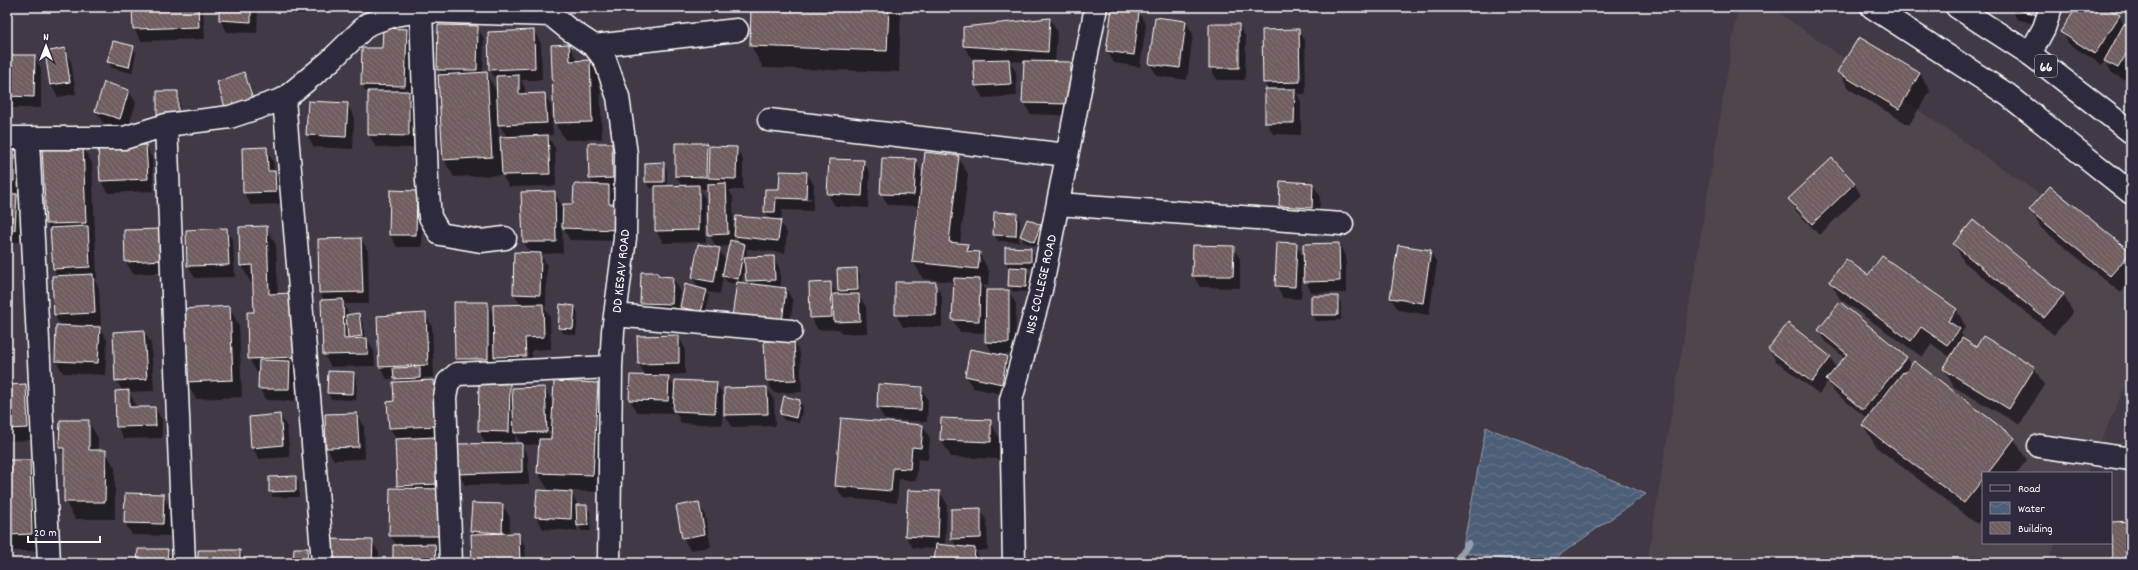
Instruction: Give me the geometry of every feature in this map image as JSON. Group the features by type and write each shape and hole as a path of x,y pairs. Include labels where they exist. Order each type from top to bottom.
{"street":[{"name":"NSS COLLEGE ROAD","path":"1014,563 1011,400 1041,290 1096,7"},
{"path":"1872,7 2008,95 2131,193"},
{"name":"66","path":"1957,7 2030,54 2131,132"},
{"path":"2030,54 2044,28 2051,7"},
{"path":"49,563 18,139 124,138 166,125 230,117 284,99 330,61 368,24 395,15 421,11 550,11"},
{"path":"421,11 427,182 430,217 440,234 481,241 506,238"},
{"name":"DD KESAV ROAD","path":"550,11 566,28 594,46 605,60 618,97 626,154 625,238 615,315 611,367 610,563"},
{"path":"594,46 737,30"},
{"path":"284,99 322,563"},
{"path":"769,120 1067,155"},
{"path":"166,125 184,563"},
{"path":"1058,204 1342,224"},
{"path":"615,315 791,330"},
{"path":"451,563 445,397 448,382 457,374 611,367"},
{"path":"2039,446 2131,459"}],"shaded area":[{"path":"1738,7 1771,7 2131,258 2131,373 2087,472 1982,472 1982,544 2056,544 2047,563 1647,563"}],"water":[{"path":"1486,427 1646,494 1548,563 1526,563 1462,552"}],"building":[{"path":"132,7 198,7 199,27 133,29"},
{"path":"219,7 251,7 251,22 219,20"},
{"path":"751,7 889,7 887,51 750,46"},
{"path":"2009,7 2040,7 2037,15"},
{"path":"2077,7 2107,7 2120,15 2095,54 2060,32"},
{"path":"1112,8 1139,12 1134,55 1106,51"},
{"path":"1155,17 1186,21 1180,68 1149,64"},
{"path":"1050,18 1048,52 963,46 963,27"},
{"path":"1209,24 1239,24 1239,68 1209,68"},
{"path":"2124,24 2131,27 2131,46 2118,68 2104,61"},
{"path":"438,25 478,26 477,70 437,70"},
{"path":"383,28 407,29 405,86 361,85 362,48 382,48"},
{"path":"1299,29 1300,82 1263,83 1262,30"},
{"path":"534,30 535,68 489,70 488,32"},
{"path":"1859,37 1920,73 1899,109 1837,72"},
{"path":"113,41 134,46 129,67 107,62"},
{"path":"569,44 570,61 590,60 592,122 554,123 551,45"},
{"path":"65,48 70,82 50,85 45,52"},
{"path":"7,55 35,55 34,97 7,96"},
{"path":"1009,59 1011,84 975,86 973,60"},
{"path":"1024,61 1071,62 1070,104 1022,103"},
{"path":"244,72 254,101 226,110 217,82"},
{"path":"487,72 492,157 443,160 438,75"},
{"path":"519,75 519,94 545,93 547,123 498,125 496,76"},
{"path":"104,82 129,90 120,119 95,111"},
{"path":"1265,89 1295,89 1294,123 1265,123"},
{"path":"157,91 178,91 178,115 157,115"},
{"path":"368,91 409,91 409,136 368,135"},
{"path":"308,101 348,103 346,137 306,135"},
{"path":"548,135 550,174 502,175 500,137"},
{"path":"588,143 612,143 613,178 589,179"},
{"path":"675,143 707,143 706,177 675,176"},
{"path":"83,145 86,223 46,224 42,147"},
{"path":"146,145 148,179 100,181 98,147"},
{"path":"709,146 737,147 736,179 708,178"},
{"path":"267,147 268,171 275,171 276,192 243,193 242,148"},
{"path":"7,148 14,148 14,181 7,181"},
{"path":"925,152 959,156 949,242 968,244 967,251 980,252 978,269 912,262"},
{"path":"882,158 916,159 914,195 880,194"},
{"path":"1832,158 1855,183 1812,224 1788,199"},
{"path":"829,159 864,160 862,196 827,194"},
{"path":"664,162 664,182 645,182 645,163"},
{"path":"780,171 807,172 806,199 776,198 775,212 764,212 765,189 779,189"},
{"path":"1280,181 1313,183 1312,208 1279,206"},
{"path":"726,183 728,234 708,235 707,184"},
{"path":"574,184 609,185 609,204 618,204 618,230 562,228 563,204 573,204"},
{"path":"699,185 699,230 655,231 655,186"},
{"path":"2050,186 2131,252 2110,276 2029,210"},
{"path":"390,190 417,191 416,235 389,235"},
{"path":"555,191 556,242 523,242 521,192"},
{"path":"7,194 17,194 15,230 7,230"},
{"path":"994,212 1017,213 1016,236 993,235"},
{"path":"736,216 781,220 778,241 734,236"},
{"path":"1027,219 1041,225 1034,242 1020,236"},
{"path":"1973,220 2064,294 2044,318 1953,244"},
{"path":"88,226 90,267 53,269 50,228"},
{"path":"267,226 269,294 293,293 295,357 248,359 247,312 254,312 252,265 240,266 239,227"},
{"path":"227,228 229,265 187,266 186,230"},
{"path":"162,229 164,260 125,262 124,230"},
{"path":"361,238 363,292 319,293 318,239"},
{"path":"730,240 745,244 738,279 722,276"},
{"path":"1277,242 1297,243 1295,287 1275,286"},
{"path":"1339,243 1340,281 1304,282 1303,244"},
{"path":"698,244 720,248 714,282 692,278"},
{"path":"1193,245 1234,246 1233,276 1192,276"},
{"path":"1398,245 1431,250 1423,303 1390,298"},
{"path":"1005,247 1031,248 1031,262 1005,262"},
{"path":"514,252 541,253 540,295 513,294"},
{"path":"774,256 775,280 746,281 744,257"},
{"path":"1882,256 1957,309 1948,321 1960,329 1947,345 1921,327 1911,341 1829,282 1846,259 1868,275"},
{"path":"1009,267 1027,268 1026,287 1008,286"},
{"path":"857,268 858,290 838,291 837,269"},
{"path":"641,272 657,272 659,276 673,277 672,304 640,303"},
{"path":"93,274 95,313 54,315 52,276"},
{"path":"954,278 980,279 979,321 952,320"},
{"path":"737,282 786,288 782,323 732,317"},
{"path":"831,282 832,317 810,318 809,283"},
{"path":"895,282 936,282 936,315 895,315"},
{"path":"685,284 707,290 701,312 680,307"},
{"path":"986,290 1009,290 1009,343 985,342"},
{"path":"833,294 859,294 860,321 834,322"},
{"path":"1311,296 1338,296 1338,315 1311,315"},
{"path":"343,299 344,339 367,338 368,354 323,355 321,300"},
{"path":"454,302 488,302 488,359 455,359"},
{"path":"1840,302 1907,357 1863,410 1826,380 1847,354 1818,330"},
{"path":"543,304 544,337 525,338 526,356 494,357 493,305"},
{"path":"560,304 575,306 573,329 558,328"},
{"path":"230,306 233,380 185,382 182,309"},
{"path":"359,313 362,336 348,338 346,315"},
{"path":"426,313 428,365 379,367 377,316"},
{"path":"1788,323 1831,357 1812,382 1768,349"},
{"path":"56,325 100,327 98,363 55,361"},
{"path":"144,330 147,379 115,381 113,332"},
{"path":"679,335 679,363 638,364 637,336"},
{"path":"1983,336 2035,367 2009,409 1943,369 1962,338 1976,347"},
{"path":"794,340 796,380 766,381 764,341"},
{"path":"970,349 1007,356 1002,384 965,376"},
{"path":"259,360 290,361 289,389 258,389"},
{"path":"1914,361 2015,438 1989,472 1982,472 1982,480 1964,503 1862,425 1903,372 1905,373"},
{"path":"420,367 420,378 394,379 393,368"},
{"path":"328,371 354,372 353,394 327,393"},
{"path":"630,375 669,376 668,401 629,400"},
{"path":"434,380 437,426 389,428 387,402 394,401 393,382"},
{"path":"675,380 717,382 715,413 673,411"},
{"path":"554,381 598,383 593,475 537,473 539,439 551,439"},
{"path":"479,382 510,383 509,432 478,431"},
{"path":"26,384 28,428 7,429 7,385"},
{"path":"878,384 922,387 921,410 877,408"},
{"path":"545,387 547,432 514,433 512,388"},
{"path":"767,387 768,414 724,415 724,388"},
{"path":"129,390 129,407 155,407 156,426 116,427 115,391"},
{"path":"784,396 800,400 796,418 780,414"},
{"path":"357,413 359,447 326,448 325,414"},
{"path":"280,414 283,445 251,448 249,417"},
{"path":"841,418 923,425 921,448 912,447 910,469 893,468 891,491 835,486"},
{"path":"941,418 991,420 991,442 940,440"},
{"path":"60,420 89,420 89,450 106,450 105,502 64,502 64,448 59,448"},
{"path":"435,437 437,484 397,486 395,439"},
{"path":"522,443 522,472 457,474 456,444"},
{"path":"7,460 30,460 32,534 7,535"},
{"path":"296,476 296,491 269,492 269,477"},
{"path":"390,488 444,489 444,536 389,536"},
{"path":"537,490 572,492 571,519 535,517"},
{"path":"908,490 940,491 938,538 905,536"},
{"path":"125,493 164,494 163,524 124,523"},
{"path":"699,502 705,534 682,538 676,506"},
{"path":"472,503 503,504 502,533 470,531"},
{"path":"576,505 587,505 588,525 577,526"},
{"path":"981,508 981,538 951,539 951,509"},
{"path":"2131,521 2131,563 2112,563 2112,522"},
{"path":"519,533 520,563 472,563 471,534"},
{"path":"326,539 373,540 372,563 326,563"},
{"path":"435,544 436,563 393,563 393,545"},
{"path":"936,544 975,548 974,563 934,563"},
{"path":"294,548 308,548 307,563 293,563"},
{"path":"138,549 168,549 167,563 137,563"},
{"path":"198,550 240,550 240,563 198,563"}],"waterway":[{"path":"1455,563 1468,544"}]}
